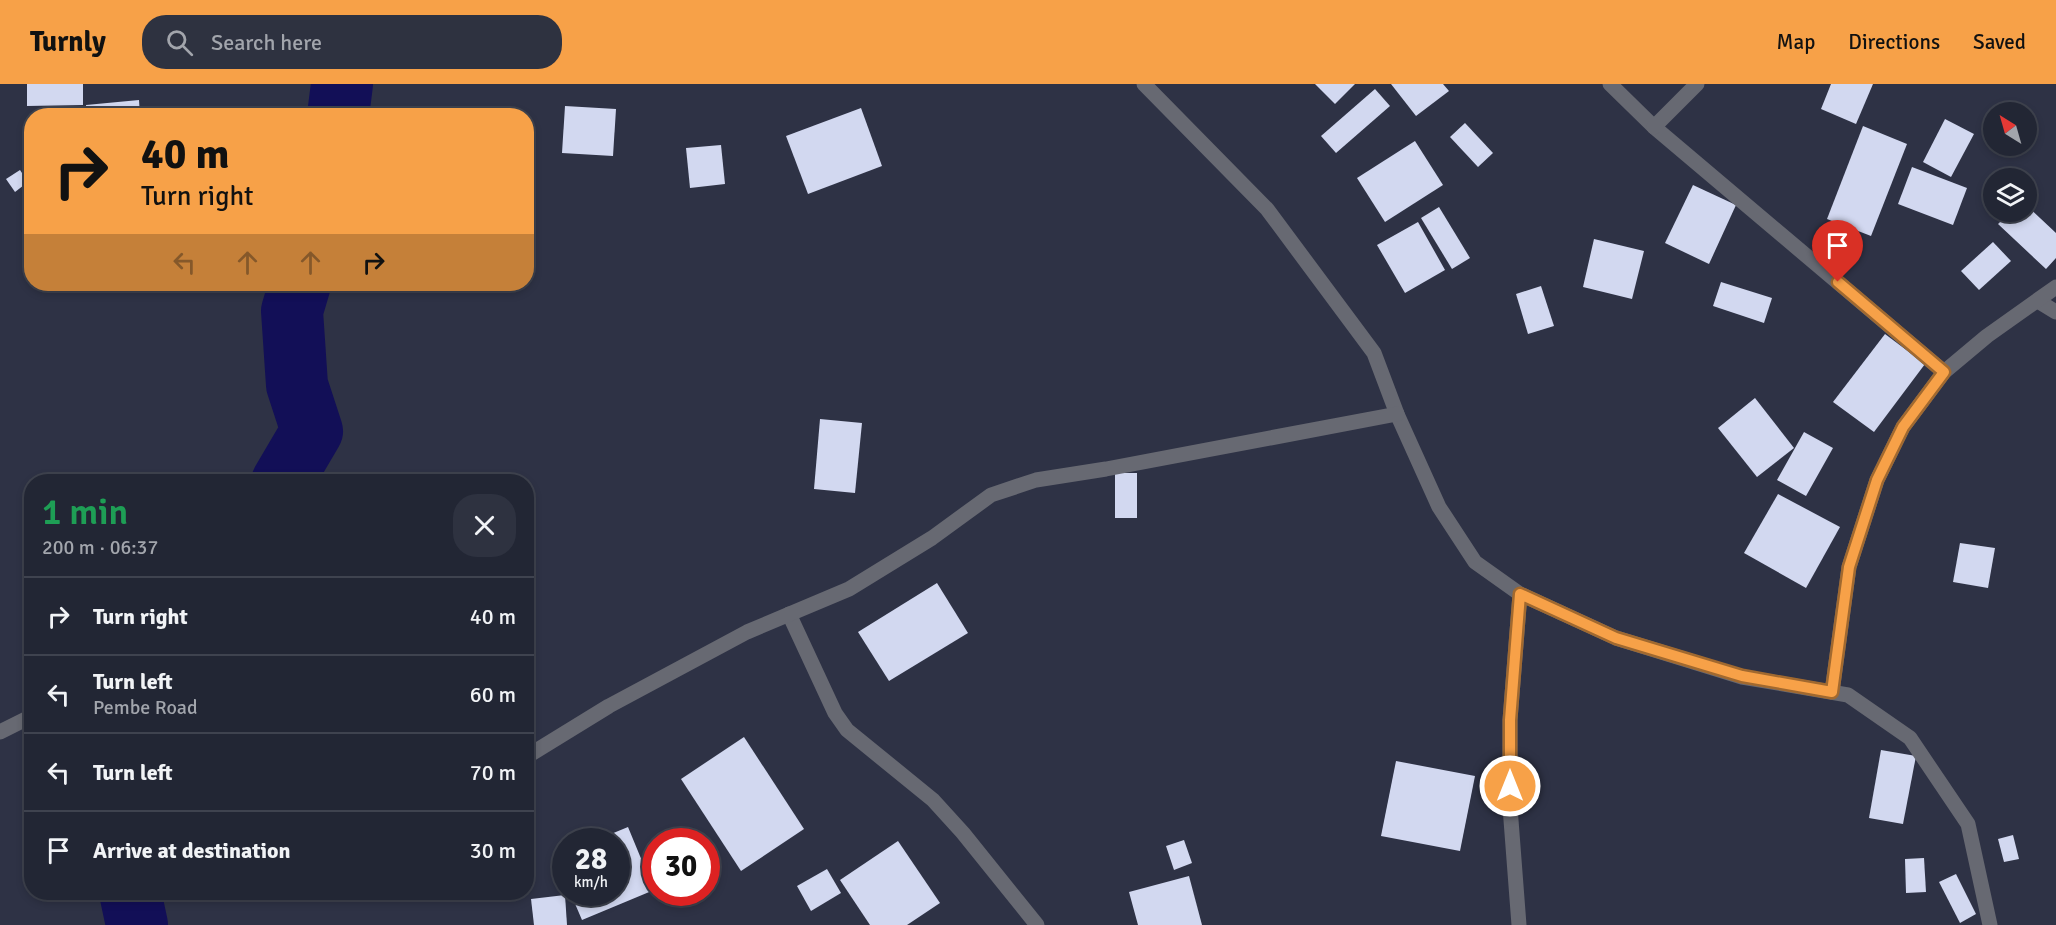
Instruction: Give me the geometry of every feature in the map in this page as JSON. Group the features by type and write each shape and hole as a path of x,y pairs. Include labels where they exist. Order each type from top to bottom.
{"street":[{"path":"1144,84 1267,209 1374,353 1397,414 1439,507 1475,562 1520,594 1616,638 1742,676 1848,695 1910,738 1968,824 1989,925"},
{"path":"1610,84 1654,127 1944,372"},
{"path":"1654,127 1697,84"},
{"path":"1832,692 1849,567 1877,480 1903,427 1944,372 1987,336 2056,286"},
{"path":"2038,301 2056,312"},
{"path":"534,752 619,701 747,632 849,590 932,538 991,495 1036,480 1118,467 1397,414"},
{"path":"1519,925 1510,807 1510,720 1520,594"},
{"path":"789,614 835,713 848,730 933,801 963,833 1037,925"},
{"path":"0,732 24,720"}],"building":[{"path":"27,84 83,84 83,105 27,106"},
{"path":"1315,84 1355,84 1335,104"},
{"path":"1391,84 1443,84 1449,91 1416,116"},
{"path":"1831,84 1873,84 1856,124 1821,109"},
{"path":"1375,89 1390,106 1336,153 1321,136"},
{"path":"139,100 140,108 86,108 86,105"},
{"path":"565,106 616,109 613,156 562,153"},
{"path":"861,108 882,166 808,194 786,136"},
{"path":"1945,119 1974,134 1951,177 1923,162"},
{"path":"1465,123 1493,153 1478,167 1450,137"},
{"path":"1863,126 1907,144 1871,236 1827,219"},
{"path":"1415,141 1443,185 1385,222 1357,178"},
{"path":"721,145 725,184 690,188 686,148"},
{"path":"1912,167 1967,188 1953,225 1898,204"},
{"path":"20,170 24,176 24,185 15,192 6,179"},
{"path":"1693,185 1736,205 1709,264 1665,243"},
{"path":"1439,207 1470,258 1452,269 1421,218"},
{"path":"2037,215 2056,233 2056,258 2046,269 1998,224 2000,222 2037,222"},
{"path":"1418,222 1445,270 1405,293 1377,245"},
{"path":"1594,239 1644,251 1632,299 1583,287"},
{"path":"1993,242 2011,261 1979,290 1961,271"},
{"path":"1721,282 1772,298 1764,323 1713,306"},
{"path":"1541,286 1554,326 1528,334 1516,294"},
{"path":"1885,334 1925,364 1874,432 1833,402"},
{"path":"1755,398 1794,448 1757,477 1718,428"},
{"path":"820,419 862,423 855,493 814,489"},
{"path":"1804,432 1833,448 1806,496 1777,480"},
{"path":"1115,473 1137,473 1137,518 1115,518"},
{"path":"1778,494 1840,527 1806,588 1744,553"},
{"path":"1960,543 1995,548 1988,588 1953,582"},
{"path":"937,583 968,633 889,681 858,632"},
{"path":"744,737 804,829 741,871 720,839 720,828 713,828 681,779"},
{"path":"1881,750 1916,756 1903,824 1869,818"},
{"path":"1396,761 1475,776 1460,851 1381,836"},
{"path":"630,832 642,861 642,895 630,900"},
{"path":"2013,835 2019,859 2004,862 1998,839"},
{"path":"1184,840 1192,863 1174,870 1166,846"},
{"path":"898,841 940,903 907,925 870,925 840,880"},
{"path":"1924,858 1926,892 1906,893 1905,859"},
{"path":"827,869 841,893 811,911 797,886"},
{"path":"1956,874 1976,914 1960,923 1939,882"},
{"path":"1189,876 1202,925 1138,925 1129,892"},
{"path":"552,897 552,906 566,906 567,925 534,925 531,900"},
{"path":"576,906 616,906 582,920"}],"waterway":[{"path":"339,108 342,84"},
{"path":"287,474 312,431 297,385 292,311 298,291"},
{"path":"132,900 137,925"}],"route":[{"path":"1510,786 1510,720 1520,594 1616,638 1742,676 1832,692 1849,567 1877,480 1903,427 1944,372 1838,282"}]}
